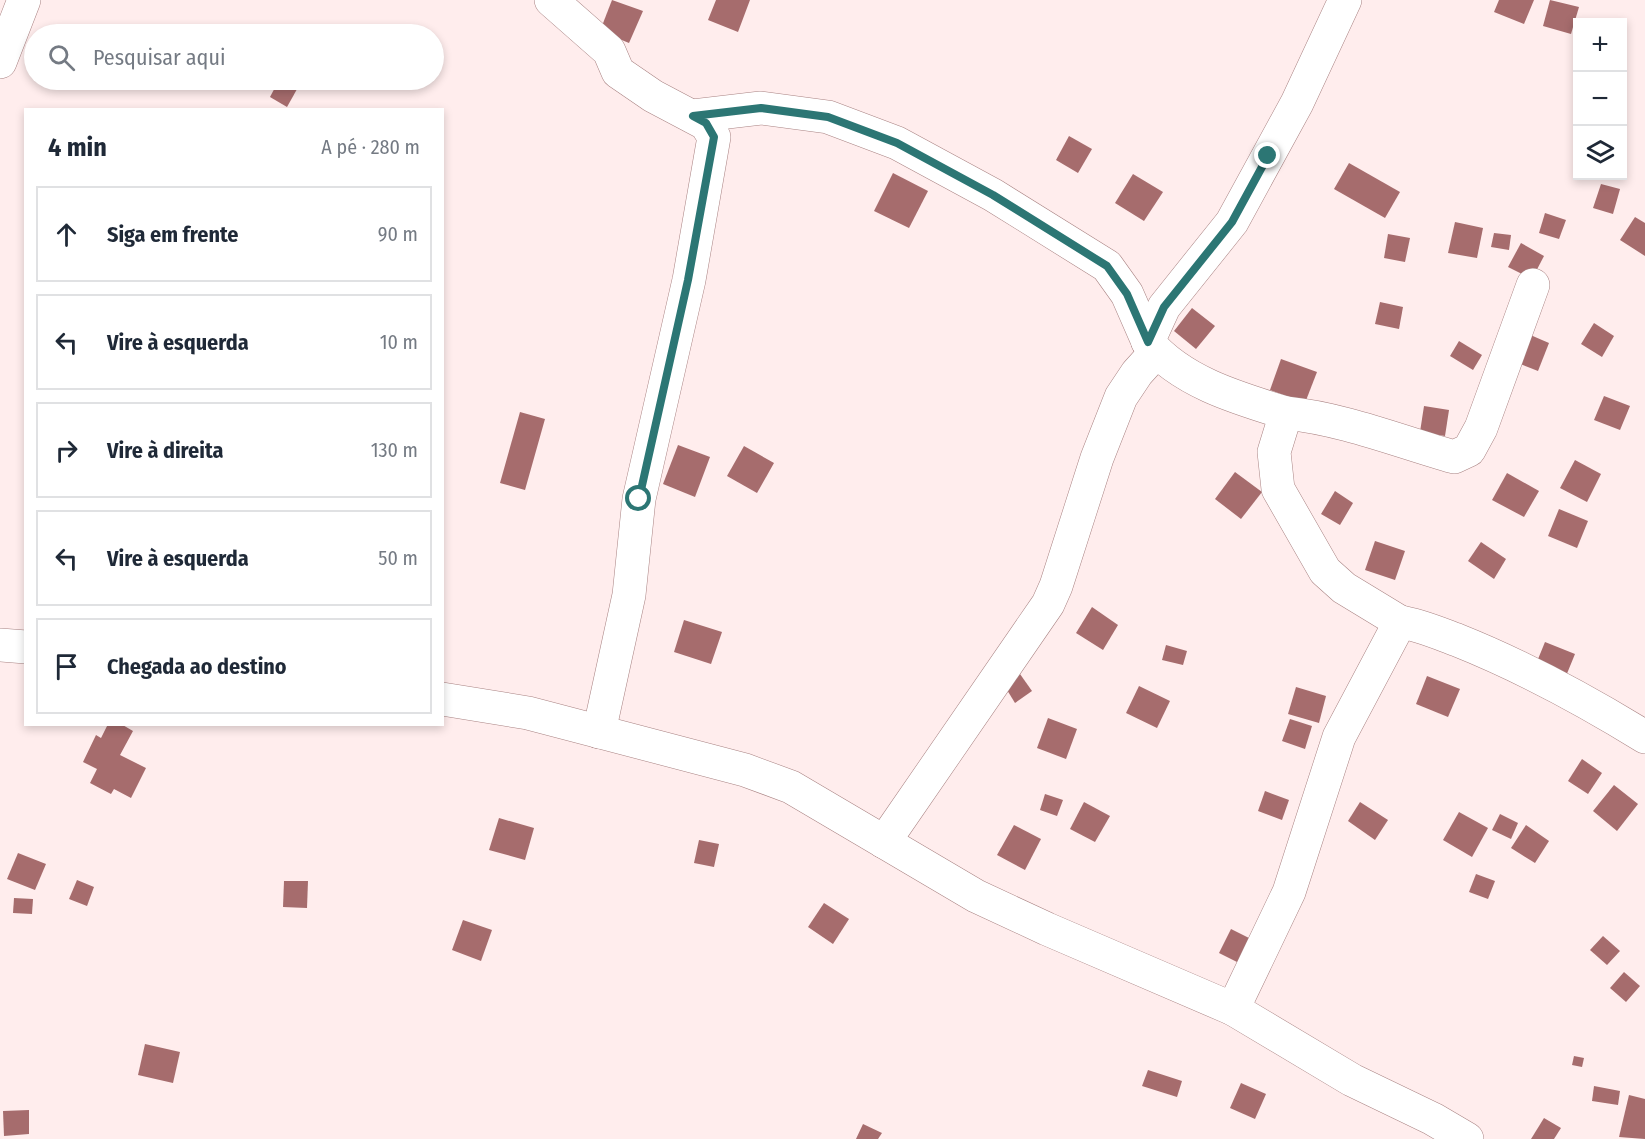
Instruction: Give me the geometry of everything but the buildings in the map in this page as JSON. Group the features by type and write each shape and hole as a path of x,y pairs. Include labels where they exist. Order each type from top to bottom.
{"street":[{"path":"0,62 24,0"},
{"path":"551,0 609,51 618,72 653,96 706,123 714,137 688,280 639,499 629,594 599,732"},
{"path":"884,842 1047,604 1056,586 1097,458 1121,397 1152,347 1164,307 1232,222 1297,103 1345,0"},
{"path":"693,116 761,108 828,117 897,143 993,195 1107,266 1127,294 1152,347 1205,384 1236,398 1286,413 1312,416 1378,433 1454,457 1469,450 1481,428 1533,285"},
{"path":"1286,413 1274,452 1278,489 1324,571 1344,588 1400,622 1414,624 1488,652 1575,696 1645,737"},
{"path":"1233,1009 1289,891 1340,737 1400,622"},
{"path":"0,645 24,647"},
{"path":"444,699 528,713 754,773 791,788 976,896 1233,1009 1352,1080 1433,1119 1467,1139"}],"route":[{"path":"639,499 688,280 714,137 706,123 693,116 761,108 828,117 897,143 993,195 1107,266 1127,294 1148,342 1164,307 1232,222 1268,156"}]}
